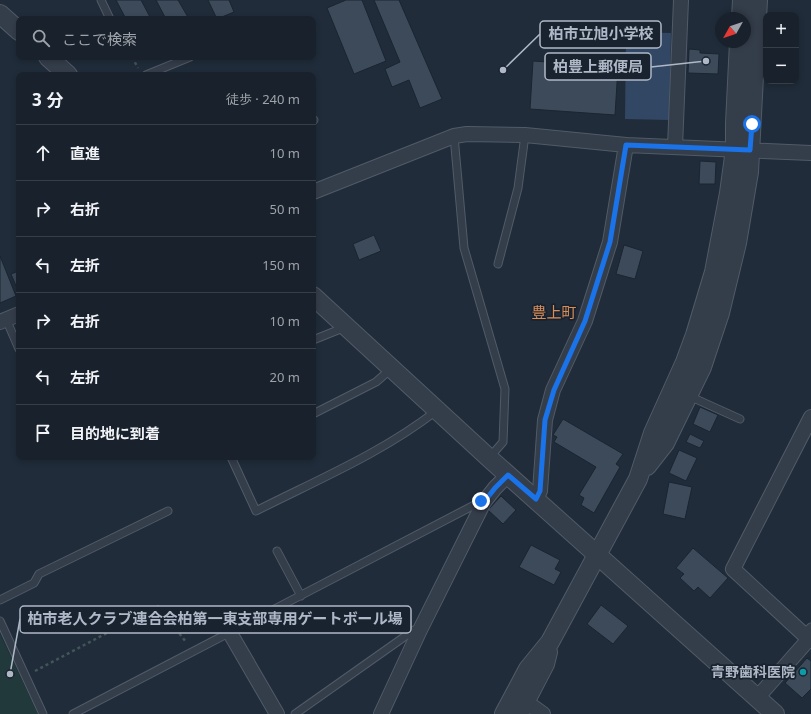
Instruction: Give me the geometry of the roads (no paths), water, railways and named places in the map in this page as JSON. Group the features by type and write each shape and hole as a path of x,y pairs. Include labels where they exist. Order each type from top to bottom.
{"street":[{"path":"675,147 681,0"},
{"path":"741,12 742,0"},
{"path":"742,150 758,0"},
{"path":"0,14 16,28"},
{"path":"504,714 520,703 545,664 550,642 638,479 665,443 681,392 702,367 712,340 734,256 749,172 735,123 739,48"},
{"path":"316,191 454,136 467,134 526,135 626,145 811,153"},
{"path":"536,499 540,491 545,420 554,390 585,321 610,242 626,145"},
{"path":"316,299 392,368 436,411 775,714"},
{"path":"757,698 809,635 733,569 811,417"},
{"path":"381,714 419,632 484,502 508,475"},
{"path":"230,633 277,714"},
{"path":"520,703 543,714"}],"lane":[{"path":"101,0 109,16"},
{"path":"153,72 183,60"},
{"path":"498,264 518,188 526,135"},
{"path":"454,136 464,248 505,389 503,442 489,458"},
{"path":"8,318 16,341"},
{"path":"316,339 338,330 344,324"},
{"path":"316,412 376,382 392,368"},
{"path":"681,392 740,419"},
{"path":"232,460 256,511 391,443 416,427 436,411"},
{"path":"72,714 481,501 484,502"},
{"path":"0,600 34,583 39,574 168,511"},
{"path":"277,551 301,596"},
{"path":"0,621 42,714"},
{"path":"295,714 414,630 419,632"}],"water":[{"path":"626,32 671,33 669,120 625,119"}],"place":[{"name":"柏豊上郵便局","path":"706,61"},
{"name":"柏市立旭小学校","path":"503,70"},
{"name":"青野歯科医院","path":"803,672"},
{"name":"柏市老人クラブ連合会柏第一東支部専用ゲートボール場","path":"10,674"}],"district":[{"name":"豊上町","path":"554,313"}]}
